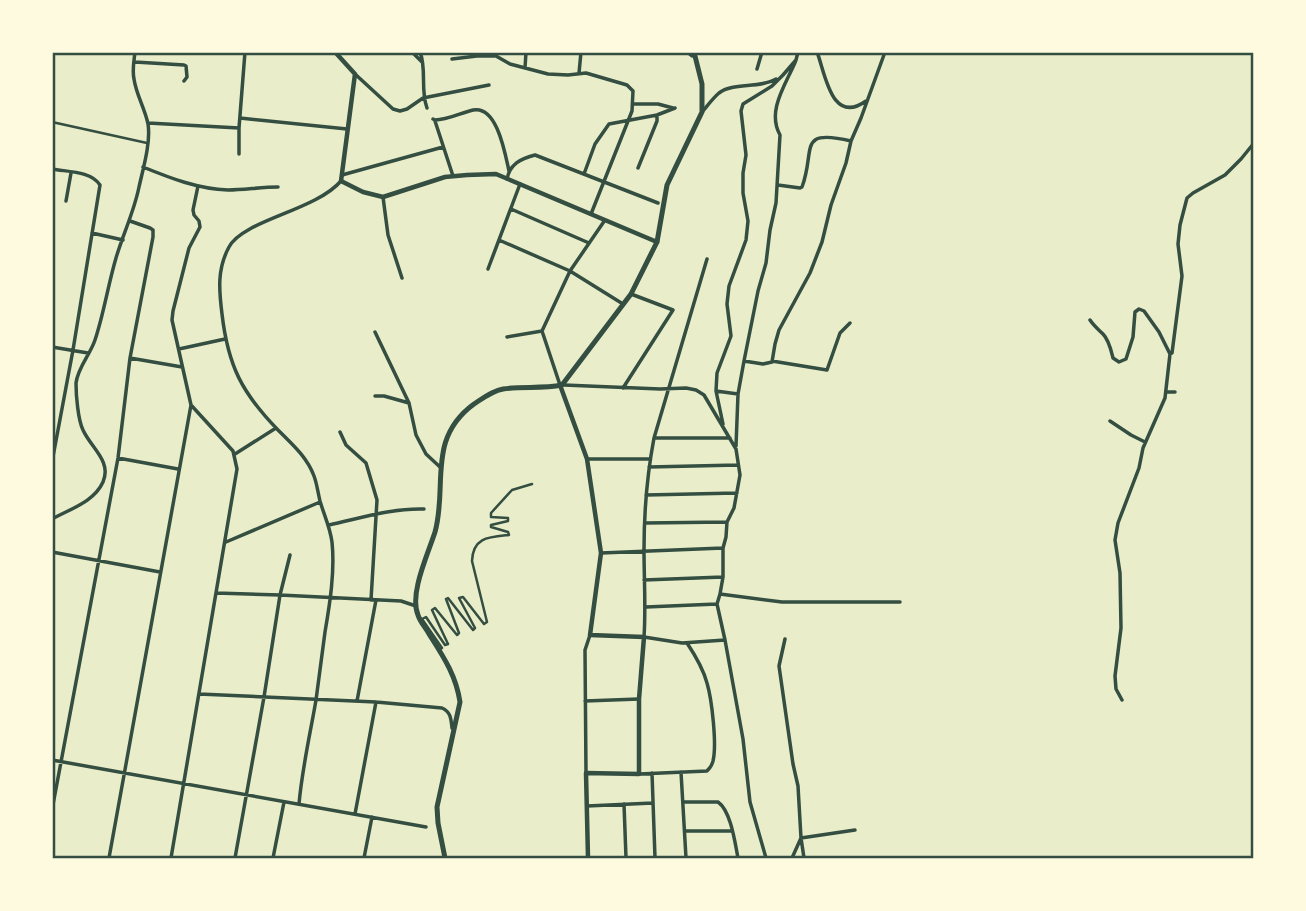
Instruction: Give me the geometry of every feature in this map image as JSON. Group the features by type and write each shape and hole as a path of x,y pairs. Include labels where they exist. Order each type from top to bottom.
{"main road":[{"path":"444,859 437,807 460,702 457,684 418,615 416,606 416,592 438,522 443,448 463,413 488,395 501,390 561,385 631,294 657,242 667,185 702,112 702,84 696,53"}],"street":[{"path":"52,519 95,494 103,482 106,467 80,423 76,385 80,369 94,343 112,270 130,221 148,143 148,123 134,81 135,52"},
{"path":"239,153 245,52"},
{"path":"335,52 393,109 400,111 423,97 489,85"},
{"path":"412,52 423,64"},
{"path":"420,52 423,64 423,97 427,108"},
{"path":"525,68 526,52"},
{"path":"579,73 581,52"},
{"path":"687,52 690,55 696,53"},
{"path":"757,69 762,52"},
{"path":"766,859 750,802 743,739 717,604 723,577 723,548 727,522 732,513 740,475 736,449 738,394 766,263 778,186 780,135 776,127 775,110 798,52"},
{"path":"817,52 826,85 834,99 851,107 867,100"},
{"path":"772,361 779,330 810,273 822,242 851,141 885,52"},
{"path":"452,59 496,56 510,64 548,74 586,73 627,85 633,92 629,120 591,214"},
{"path":"723,426 716,391 717,373 732,336 727,304 729,286 746,240 748,221 743,193 746,155 741,111 743,104 772,86 796,60"},
{"path":"134,62 184,65 187,77 184,81"},
{"path":"299,804 330,597 332,544 329,525 310,466 276,428 234,371 225,339 219,283 230,244 238,235 326,195 341,181 355,74"},
{"path":"702,112 726,89 758,86 783,75"},
{"path":"584,174 595,144 609,124 657,115 675,108 658,104 633,104"},
{"path":"453,176 434,120 474,110 486,112 491,117 498,131 509,171"},
{"path":"638,168 657,115"},
{"path":"240,118 347,129"},
{"path":"52,121 148,143"},
{"path":"148,123 239,128"},
{"path":"778,186 802,187 814,140 818,137 829,136 851,141"},
{"path":"1122,700 1116,688 1115,676 1121,628 1120,573 1115,540 1118,523 1139,468 1145,442 1165,398 1182,276 1178,244 1180,225 1187,198 1225,175 1254,143"},
{"path":"342,175 443,147"},
{"path":"507,179 514,163 535,155 658,203"},
{"path":"143,167 198,186 228,190 278,187"},
{"path":"52,169 90,176 100,185 52,462"},
{"path":"66,201 71,173"},
{"path":"341,181 363,192 383,197 453,176 496,174 657,242"},
{"path":"488,269 520,184"},
{"path":"109,859 191,405 172,320 189,248 200,227 193,210 198,186"},
{"path":"383,197 388,235 402,278"},
{"path":"511,209 589,243"},
{"path":"588,859 585,650 590,635 601,553 587,459 542,331 570,271 605,220"},
{"path":"52,810 118,458 130,358 153,237 153,230 130,221"},
{"path":"92,233 123,240"},
{"path":"499,240 570,271 623,304"},
{"path":"639,774 639,699 646,607 645,523 650,459 707,259"},
{"path":"623,388 673,310 631,294"},
{"path":"1090,320 1109,344 1113,358 1119,362 1126,359 1133,337 1135,312 1144,310 1170,354"},
{"path":"744,361 763,364 772,361 827,370 841,333 850,323"},
{"path":"507,337 542,331"},
{"path":"375,332 409,402 416,435 426,454 440,467"},
{"path":"179,349 225,339"},
{"path":"52,347 88,353"},
{"path":"130,358 182,367"},
{"path":"561,385 696,390 704,396 736,449"},
{"path":"716,391 738,394"},
{"path":"1166,392 1175,392"},
{"path":"374,396 409,402"},
{"path":"171,859 237,469 235,454 191,405"},
{"path":"1110,421 1145,442"},
{"path":"235,454 276,428"},
{"path":"340,432 346,445 366,463 377,500 374,600 357,701"},
{"path":"654,438 730,438"},
{"path":"118,458 179,469"},
{"path":"587,459 650,459"},
{"path":"649,467 738,464"},
{"path":"439,650 442,648 422,619 426,617 445,645 447,644 432,610 435,608 457,635 459,634 446,599 449,598 473,630 475,628 459,598 463,597 484,624 486,622 472,552 478,543 486,538 509,535 508,532 491,527 508,521 508,518 491,517 491,513 512,490 532,484"},
{"path":"646,495 737,493"},
{"path":"225,542 320,502"},
{"path":"329,525 393,510 424,509"},
{"path":"645,523 727,522"},
{"path":"601,553 723,548"},
{"path":"52,552 160,572"},
{"path":"234,859 280,594 290,555"},
{"path":"644,580 723,577"},
{"path":"216,593 401,601 416,606"},
{"path":"720,594 782,602 900,601"},
{"path":"646,607 717,604"},
{"path":"590,635 645,637 687,643 725,640"},
{"path":"785,639 779,666 796,777 804,859"},
{"path":"586,773 707,771 711,767 714,758 713,730 707,683 700,663 687,643"},
{"path":"199,694 376,702 442,708 450,715 453,733"},
{"path":"585,701 639,699"},
{"path":"355,814 376,702"},
{"path":"52,760 426,827"},
{"path":"681,772 686,859"},
{"path":"652,773 655,859"},
{"path":"273,859 284,802"},
{"path":"682,802 723,805 738,859"},
{"path":"587,806 653,803"},
{"path":"624,804 626,859"},
{"path":"364,859 372,817"},
{"path":"801,838 855,830"},
{"path":"684,831 732,831"},
{"path":"792,859 801,838"}]}
